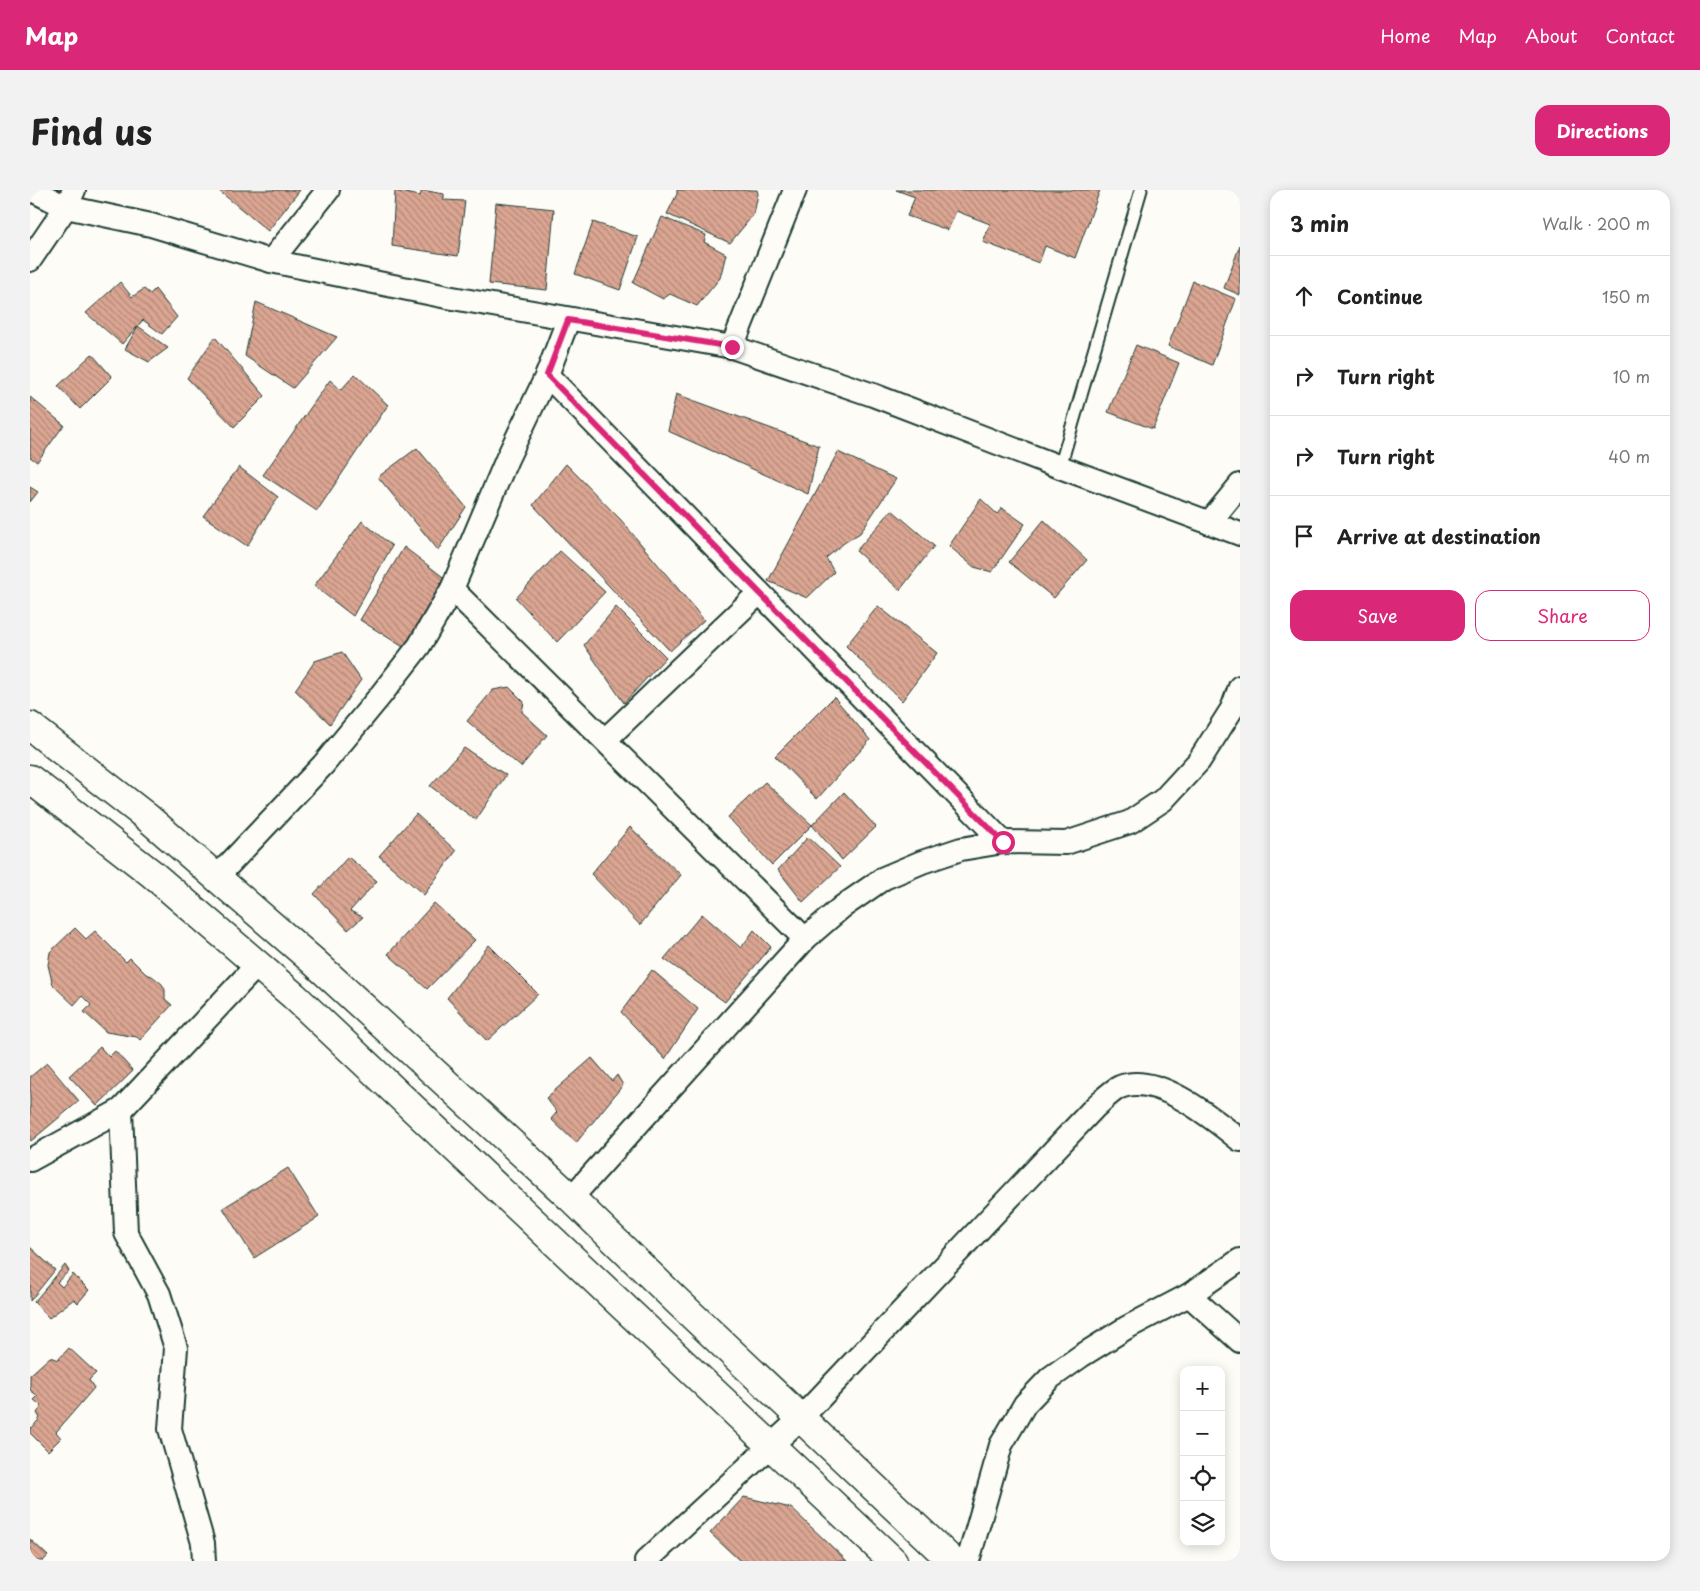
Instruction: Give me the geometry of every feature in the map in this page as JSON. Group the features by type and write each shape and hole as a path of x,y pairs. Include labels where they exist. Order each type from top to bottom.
{"street":[{"path":"32,190 70,199 271,261 568,320 732,347 873,395 1240,534"},
{"path":"271,261 328,190"},
{"path":"732,347 795,190"},
{"path":"30,260 70,199"},
{"path":"217,877 323,765 419,646 452,588 507,460 547,375 568,320"},
{"path":"547,375 1003,842"},
{"path":"1208,523 1240,485"},
{"path":"452,588 805,939"},
{"path":"605,740 759,593"},
{"path":"571,1198 805,939 842,907 884,878 922,862 961,849 1003,842 1066,843 1130,822 1163,800 1199,761 1232,709 1240,687"},
{"path":"30,726 141,813 312,961 571,1198 952,1561"},
{"path":"30,779 144,867 294,996 893,1561"},
{"path":"30,1160 121,1110 258,964"},
{"path":"646,1561 801,1418 1096,1107 1119,1087 1143,1084 1176,1095 1212,1118 1240,1140"},
{"path":"121,1110 126,1233 159,1294 176,1348 170,1429 203,1543 204,1561"},
{"path":"968,1561 1001,1445 1026,1404 1050,1378 1081,1356 1126,1328 1189,1295 1240,1260"},
{"path":"1189,1295 1240,1341"}],"lane":[{"path":"1060,467 1141,190"}],"building":[{"path":"218,190 300,190 268,231"},
{"path":"422,190 444,194 444,200 465,201 458,256 392,246 395,191 420,196"},
{"path":"677,190 757,190 758,194 754,214 730,243 667,214 677,194"},
{"path":"896,190 1100,190 1075,258 1045,246 1039,263 983,242 990,224 956,211 948,230 907,216 915,197"},
{"path":"496,203 554,209 547,290 489,284"},
{"path":"662,217 706,235 704,242 726,254 720,278 697,306 670,294 663,299 633,283"},
{"path":"593,222 638,237 620,290 575,274"},
{"path":"1240,245 1240,295 1224,288"},
{"path":"1193,281 1236,299 1212,365 1168,346"},
{"path":"120,282 132,297 144,289 150,294 155,289 177,317 162,334 143,320 122,344 86,313"},
{"path":"256,302 337,337 293,388 245,356"},
{"path":"138,326 168,348 149,362 125,349"},
{"path":"215,337 265,396 234,427 187,378"},
{"path":"1136,345 1179,363 1153,429 1108,412"},
{"path":"92,354 112,377 80,409 58,386"},
{"path":"355,374 388,405 317,511 263,475 330,380 341,390"},
{"path":"676,394 819,446 808,494 668,431"},
{"path":"30,397 64,425 37,462 30,457"},
{"path":"417,448 466,507 438,550 378,477"},
{"path":"838,452 896,479 860,533 826,558 834,572 807,598 768,581"},
{"path":"566,464 621,520 704,620 670,651 533,505"},
{"path":"239,467 278,497 247,546 203,516"},
{"path":"30,487 38,492 30,502"},
{"path":"981,499 997,514 1002,508 1025,524 992,572 974,567 949,546"},
{"path":"892,510 934,546 900,590 856,551"},
{"path":"1044,520 1087,560 1054,598 1009,562"},
{"path":"362,521 392,546 353,616 314,586"},
{"path":"404,547 447,580 408,650 360,620"},
{"path":"560,551 605,592 557,642 516,598"},
{"path":"878,606 937,653 902,701 846,646"},
{"path":"616,607 666,657 624,703 584,645"},
{"path":"342,652 361,680 330,724 295,690 315,661"},
{"path":"509,687 524,702 522,712 547,735 521,767 467,721 493,690"},
{"path":"834,697 870,740 817,799 775,756"},
{"path":"464,748 506,775 476,820 430,786"},
{"path":"765,782 812,825 772,865 728,817"},
{"path":"844,792 876,827 842,860 812,825"},
{"path":"416,814 456,851 424,895 379,856"},
{"path":"630,827 681,875 640,925 591,874"},
{"path":"808,837 840,867 803,902 778,870"},
{"path":"348,857 377,881 350,911 363,917 348,930 314,894"},
{"path":"434,903 475,940 427,989 388,954"},
{"path":"702,914 741,948 754,930 771,947 725,1002 664,959"},
{"path":"75,928 86,939 95,931 126,962 130,958 146,974 162,984 165,990 165,999 172,1005 140,1040 137,1037 106,1032 84,1012 91,1005 82,996 74,1005 53,985 48,965 50,952"},
{"path":"489,945 538,994 487,1041 447,998"},
{"path":"652,970 698,1009 665,1059 621,1012"},
{"path":"100,1047 109,1057 115,1051 133,1071 97,1106 69,1076"},
{"path":"592,1058 612,1081 617,1075 623,1085 576,1143 551,1119 557,1112 546,1098"},
{"path":"47,1063 79,1101 31,1141 30,1077"},
{"path":"288,1168 319,1217 254,1258 223,1208"},
{"path":"30,1247 55,1270 30,1301"},
{"path":"65,1265 69,1271 57,1282 62,1287 73,1274 89,1290 78,1303 74,1299 49,1318 34,1302"},
{"path":"69,1348 96,1373 89,1380 94,1388 56,1432 61,1438 48,1451 30,1433 30,1427 32,1428 40,1418 37,1413 42,1406 34,1400 38,1396 30,1390 30,1375 50,1357 58,1360"},
{"path":"744,1497 791,1508 847,1561 740,1561 710,1533"},
{"path":"30,1539 48,1556 43,1561 30,1561"}],"route":[{"path":"732,347 568,320 547,375 1003,842"}]}
